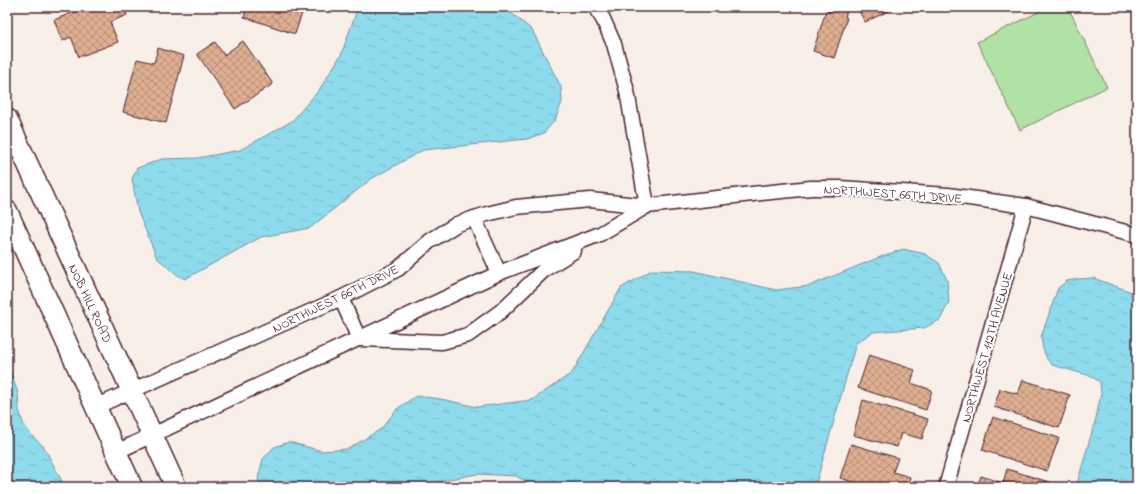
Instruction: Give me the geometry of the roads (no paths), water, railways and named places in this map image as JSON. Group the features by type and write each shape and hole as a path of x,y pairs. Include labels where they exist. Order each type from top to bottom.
{"main road":[{"name":"NOB HILL ROAD","path":"7,119 151,436 176,487"},
{"path":"7,212 132,487"}],"street":[{"path":"595,7 603,19 614,44 628,91 647,206"},
{"name":"NORTHWEST 66TH DRIVE","path":"95,407 341,298 398,269 430,241 458,224 474,218 516,207 590,200 647,206 811,188 840,188 948,195 1026,206 1137,234"},
{"name":"NORTHWEST 66TH DRIVE","path":"359,339 442,342 468,335 500,312 545,269 647,206"},
{"name":"NORTHWEST 112TH AVENUE","path":"946,487 1026,206"},
{"path":"474,218 499,273"},
{"name":"NORTHWEST 66TH DRIVE","path":"116,452 499,273 600,234"},
{"path":"341,298 359,339"}],"water":[{"path":"358,7 504,7 532,30 561,87 562,102 555,120 544,133 527,139 423,150 371,179 310,228 261,237 185,279 179,276 157,258 138,212 132,179 137,168 162,159 198,158 240,150 292,121 319,90 341,55"},
{"path":"903,249 925,254 939,263 947,280 949,302 940,320 924,328 873,332 856,343 815,487 536,487 516,476 477,474 435,482 423,487 262,487 258,479 263,459 274,447 289,442 322,451 348,449 381,429 397,409 416,396 441,399 477,407 532,400 572,373 621,288 652,270 694,271 776,290 809,286"},
{"path":"1093,278 1137,294 1137,487 1076,487 1096,418 1101,394 1100,382 1091,376 1052,365 1047,359 1043,349 1041,337 1058,288 1067,281"},
{"path":"7,363 18,393 19,410 23,423 31,435 44,447 65,487 7,487"}]}
